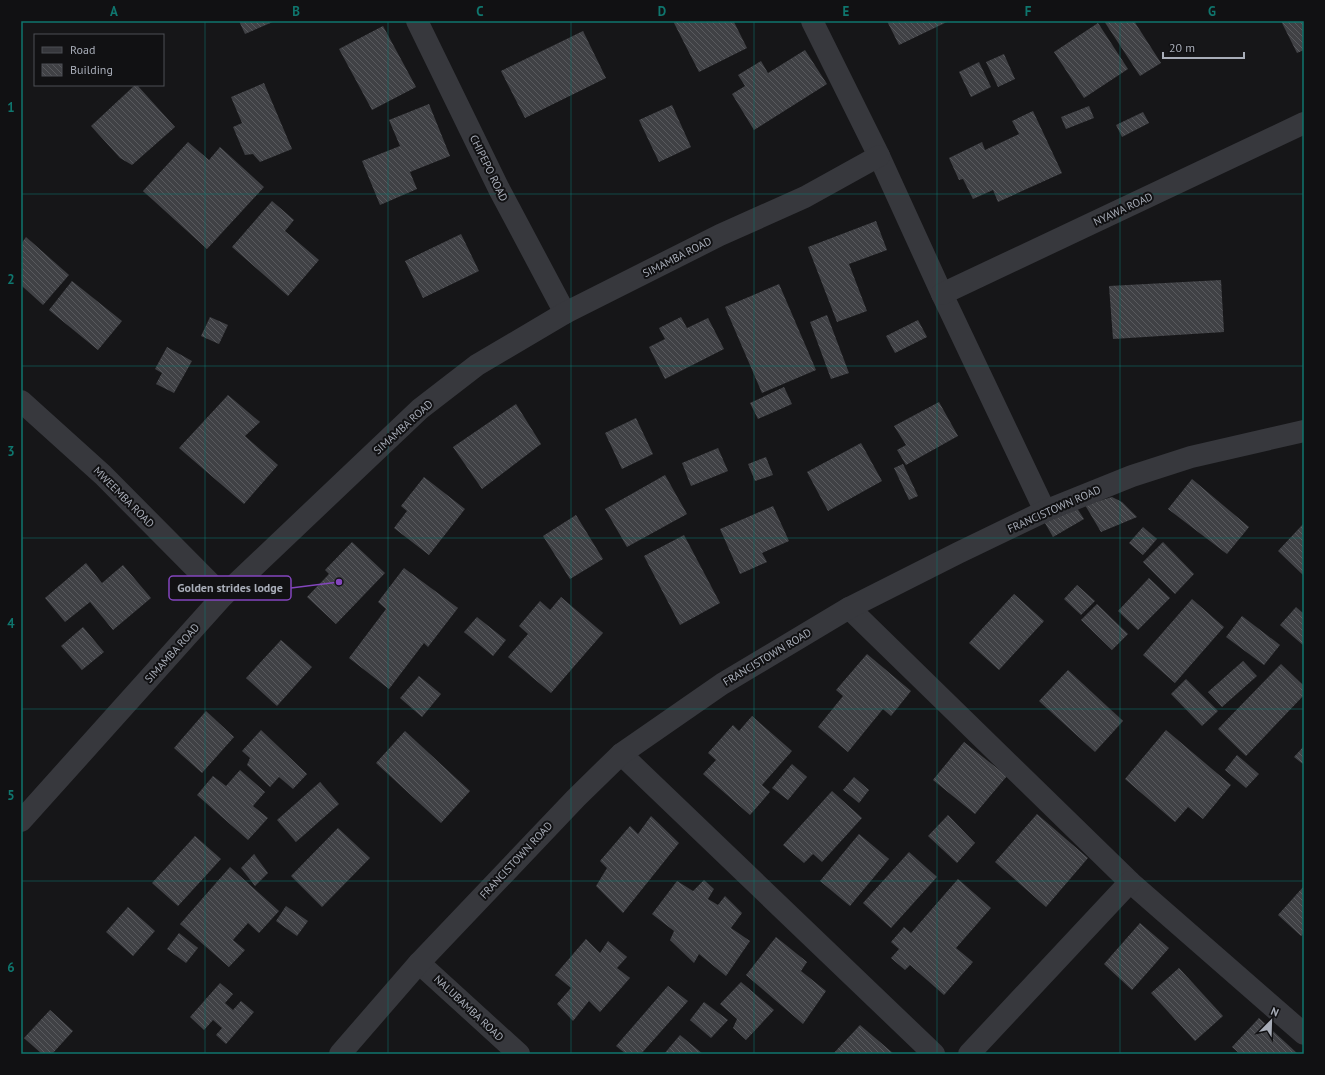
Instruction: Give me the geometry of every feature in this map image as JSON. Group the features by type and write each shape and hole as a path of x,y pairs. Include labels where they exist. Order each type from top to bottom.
{"street":[{"name":"CHIPEPO ROAD","path":"417,21 499,189 565,313"},
{"path":"812,21 879,156 942,294 1045,511"},
{"name":"NYAWA ROAD","path":"942,294 1304,123"},
{"name":"SIMAMBA ROAD","path":"21,821 223,596 420,409 477,365 565,313 720,235 805,197 879,156"},
{"name":"MWEEMBA ROAD","path":"21,401 103,475 223,596"},
{"name":"FRANCISTOWN ROAD","path":"340,1054 419,963 536,839 621,754 722,684 849,608 1045,511 1132,476 1191,457 1304,431"},
{"path":"849,608 1130,882 1304,1034"},
{"path":"621,754 934,1054"},
{"path":"969,1054 1130,882"},
{"name":"NALUBAMBA ROAD","path":"419,963 519,1054"}],"building":[{"path":"239,21 275,21 245,34"},
{"path":"673,21 736,21 734,22 747,48 699,72"},
{"path":"887,21 949,21 899,45"},
{"path":"1104,21 1134,21 1161,63 1140,76"},
{"path":"1281,21 1304,21 1304,50 1297,53"},
{"path":"1098,23 1128,69 1084,98 1054,52"},
{"path":"383,26 416,87 372,110 339,49"},
{"path":"583,31 606,78 525,118 501,71"},
{"path":"805,50 827,84 754,130 732,94 745,86 738,75 761,61 768,73"},
{"path":"1004,54 1015,79 998,87 986,62"},
{"path":"979,62 991,87 971,97 959,72"},
{"path":"264,83 292,149 260,162 253,154 245,155 233,127 242,123 231,97"},
{"path":"134,86 138,86 175,127 132,165 120,158 91,126"},
{"path":"429,104 450,156 410,172 417,189 380,205 362,161 400,146 389,120"},
{"path":"672,105 691,147 659,162 639,120"},
{"path":"1089,106 1094,118 1066,129 1061,117"},
{"path":"1033,111 1062,173 998,202 993,190 973,199 963,179 959,180 949,158 982,142 985,150 1019,134 1012,121"},
{"path":"1143,112 1149,123 1122,137 1116,125"},
{"path":"188,142 209,160 220,147 264,187 207,249 143,191"},
{"path":"272,201 294,220 285,231 319,260 288,296 232,247"},
{"path":"876,221 887,250 849,264 867,311 837,322 808,247"},
{"path":"461,234 479,271 423,298 405,261"},
{"path":"26,237 69,275 43,305 21,285 21,244"},
{"path":"1221,280 1224,332 1113,339 1109,286"},
{"path":"72,281 122,321 98,350 49,310"},
{"path":"779,284 816,370 762,393 725,307"},
{"path":"827,315 849,373 831,379 810,322"},
{"path":"210,317 228,325 219,344 201,336"},
{"path":"681,317 687,328 708,318 724,349 665,379 649,347 665,339 659,328"},
{"path":"918,320 927,337 895,353 886,336"},
{"path":"167,347 192,361 174,393 156,384 162,373 155,369"},
{"path":"784,387 792,404 758,419 750,403"},
{"path":"228,395 260,422 245,436 278,465 244,504 179,448"},
{"path":"939,402 958,436 906,465 897,450 906,445 894,426"},
{"path":"516,404 541,444 482,489 453,447"},
{"path":"636,418 653,454 622,469 605,433"},
{"path":"861,443 882,481 828,511 807,472"},
{"path":"718,448 728,471 691,486 682,463"},
{"path":"766,457 773,475 755,481 748,464"},
{"path":"903,464 918,496 909,500 894,468"},
{"path":"665,475 687,514 627,547 605,509"},
{"path":"424,477 465,509 429,555 394,528 407,511 401,506"},
{"path":"1192,479 1249,527 1227,554 1168,509"},
{"path":"1112,497 1122,502 1137,517 1101,532 1085,505"},
{"path":"1075,505 1084,519 1053,537 1045,523"},
{"path":"773,506 789,541 762,553 767,562 740,574 720,529"},
{"path":"576,515 603,559 570,579 543,536"},
{"path":"1304,523 1304,576 1278,551"},
{"path":"1143,527 1157,539 1143,555 1129,543"},
{"path":"684,535 720,603 680,625 644,556"},
{"path":"352,542 385,573 336,624 307,597 329,574 325,570"},
{"path":"1163,542 1194,574 1175,594 1143,562"},
{"path":"86,563 102,583 123,565 151,598 113,630 90,602 65,622 45,598"},
{"path":"404,568 458,608 428,647 424,643 389,689 349,658 386,609 378,602"},
{"path":"1149,578 1170,598 1138,630 1118,611"},
{"path":"1077,585 1095,601 1081,615 1064,599"},
{"path":"1014,594 1044,621 999,670 969,643"},
{"path":"561,597 603,633 551,693 508,657 528,634 519,626 540,601 550,610"},
{"path":"1192,599 1224,627 1175,683 1143,655"},
{"path":"1097,604 1128,634 1112,650 1081,620"},
{"path":"1296,607 1304,614 1304,646 1280,625"},
{"path":"1242,616 1280,645 1264,665 1226,637"},
{"path":"477,617 506,640 493,656 464,632"},
{"path":"83,627 104,652 82,670 61,646"},
{"path":"281,640 312,667 277,706 246,678"},
{"path":"867,654 911,691 891,716 883,709 848,752 818,727 843,696 836,690"},
{"path":"1243,661 1257,676 1222,707 1208,692"},
{"path":"1281,664 1304,686 1304,695 1246,756 1218,729"},
{"path":"1068,670 1123,721 1095,752 1039,701"},
{"path":"419,676 441,694 422,717 400,698"},
{"path":"1186,679 1218,711 1202,726 1171,694"},
{"path":"206,711 234,737 202,773 174,748"},
{"path":"752,716 792,751 762,785 770,792 750,815 703,774 716,760 708,753 733,725 739,731"},
{"path":"261,730 307,774 293,789 279,777 270,787 247,765 250,758 242,751"},
{"path":"1166,730 1231,785 1203,819 1188,807 1175,822 1125,779"},
{"path":"405,731 470,791 441,823 376,763"},
{"path":"964,742 1007,776 975,814 933,780"},
{"path":"1304,746 1304,765 1294,757"},
{"path":"1237,755 1259,774 1246,788 1225,770"},
{"path":"792,764 807,777 788,800 772,788"},
{"path":"240,770 265,792 253,806 268,818 248,840 197,795 213,776 226,786"},
{"path":"854,777 869,790 859,803 843,790"},
{"path":"320,782 339,804 296,842 277,820"},
{"path":"832,791 862,818 822,862 813,854 804,863 783,845"},
{"path":"1037,814 1088,858 1046,907 995,862"},
{"path":"948,815 975,843 957,863 928,836"},
{"path":"651,816 679,843 623,913 596,886 607,868 600,861 630,826 638,834"},
{"path":"338,828 370,858 322,907 291,876"},
{"path":"859,834 889,859 850,906 820,881"},
{"path":"195,836 221,859 178,906 152,883"},
{"path":"909,852 937,877 891,928 863,903"},
{"path":"254,854 268,873 255,886 241,868"},
{"path":"230,867 279,911 259,933 248,923 233,940 245,950 229,967 180,924"},
{"path":"958,879 991,908 956,948 973,962 944,995 910,965 905,970 891,958 899,949 891,942 904,927 911,933"},
{"path":"704,880 714,889 708,899 718,905 725,896 742,913 731,928 750,941 726,976 699,954 694,963 670,940 674,931 652,914 677,881 693,891"},
{"path":"1304,886 1304,933 1301,936 1278,915"},
{"path":"286,906 308,921 297,936 276,921"},
{"path":"128,907 155,931 133,956 106,932"},
{"path":"1140,923 1169,948 1132,990 1104,964"},
{"path":"179,933 198,948 186,963 167,949"},
{"path":"776,937 807,962 801,971 826,991 803,1024 746,975"},
{"path":"586,939 600,953 608,941 627,957 617,968 630,978 600,1012 589,1001 573,1021 557,1004 571,988 555,975"},
{"path":"1179,968 1223,1016 1195,1041 1151,993"},
{"path":"741,982 774,1010 746,1040 733,1028 737,1019 720,1004"},
{"path":"220,983 233,994 225,1003 233,1010 241,1001 254,1012 226,1044 216,1035 222,1028 213,1020 204,1030 190,1017"},
{"path":"668,986 688,1001 641,1054 626,1054 616,1046"},
{"path":"704,1002 728,1020 711,1038 690,1020"},
{"path":"50,1010 73,1031 52,1054 42,1054 24,1038"},
{"path":"1259,1018 1298,1054 1240,1054 1232,1047"},
{"path":"860,1025 894,1054 833,1054"},
{"path":"680,1035 703,1054 664,1054"}],"place":[{"name":"Golden strides lodge","path":"339,582"}]}
